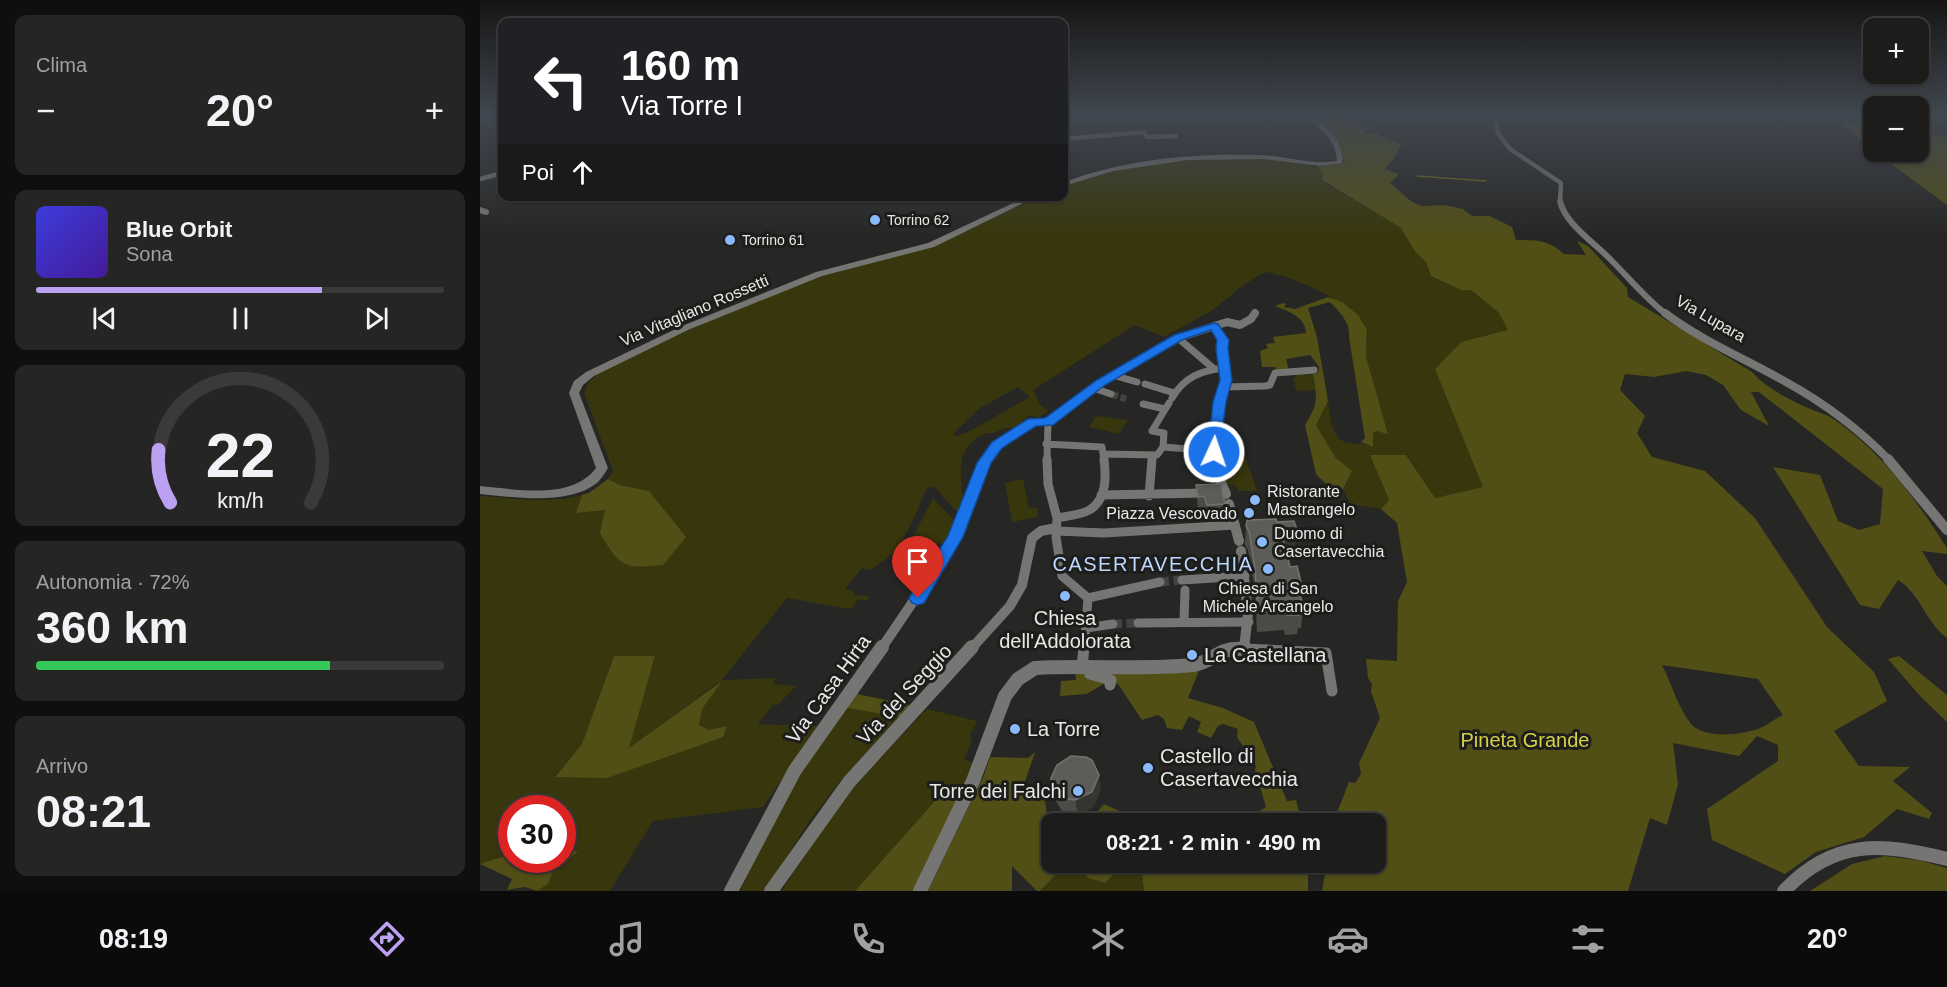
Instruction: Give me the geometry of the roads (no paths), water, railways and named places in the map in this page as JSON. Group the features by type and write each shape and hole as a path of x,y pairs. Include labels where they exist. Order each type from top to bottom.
{"street":[{"path":"1068,183 1122,167 1215,156 1267,157 1314,165 1340,162 1340,156"},
{"name":"Via Lupara","path":"1521,156 1534,168 1562,183 1560,198 1563,207 1584,234 1641,295 1672,319 1765,369 1842,418 1901,470 1947,530"},
{"path":"480,179 498,174"},
{"name":"Via Vitagliano Rossetti","path":"480,490 558,492 578,488 593,481 602,468 574,393 578,383 612,362 685,328 796,282 931,245 1024,201"},
{"path":"1088,598 1062,576 1057,526 1048,484 1046,444 1048,427 1060,414 1093,388 1178,338 1229,322 1240,326 1255,313"},
{"path":"1214,326 1223,340 1225,368 1224,387 1215,428 1214,452 1219,478 1235,525 1245,576 1249,622 1244,650"},
{"path":"1178,338 1213,368"},
{"path":"1103,454 1157,455 1163,447 1164,433 1152,431 1183,382 1194,374 1213,368 1225,368"},
{"path":"1224,387 1265,386 1270,385 1275,373 1314,370"},
{"path":"1116,376 1141,383 1170,401"},
{"path":"1093,388 1111,394"},
{"path":"1143,404 1170,401"},
{"name":"Via Casa Hirta","path":"731,891 769,812 788,781 861,674 902,623 945,555 964,518 989,453 1021,428 1033,422 1048,427"},
{"path":"1046,444 1102,447 1107,482 1090,510 1057,526"},
{"path":"1163,447 1214,452"},
{"path":"1149,496 1152,455"},
{"path":"1101,495 1226,496"},
{"path":"1057,526 1104,533 1235,525"},
{"name":"Via del Seggio","path":"771,891 849,782 997,623 1010,606 1022,585 1033,535 1038,531 1057,526"},
{"path":"1184,621 1184,583 1245,576"},
{"path":"1088,598 1160,582"},
{"path":"1088,598 1086,668 1090,674 1112,680 1110,685"},
{"path":"1138,623 1249,622"},
{"path":"1086,628 1113,624"},
{"path":"920,891 964,803 984,755 993,721 1015,680 1025,672 1035,668 1200,664 1223,649 1326,653 1332,691"},
{"path":"1784,891 1814,862 1854,849 1893,847 1947,859"}],"waterway":[{"path":"1417,176 1486,181"}],"tunnel":[{"path":"1111,394 1126,399"},
{"path":"1160,582 1182,580"},
{"path":"1113,624 1138,623"}],"place":[{"name":"Torrino 62","path":"875,220"},
{"name":"Torrino 61","path":"730,240"},
{"name":"Ristorante Mastrangelo","path":"1255,500"},
{"name":"Piazza Vescovado","path":"1249,513"},
{"name":"Duomo di Casertavecchia","path":"1262,542"},
{"name":"Chiesa di San Michele Arcangelo","path":"1268,569"},
{"name":"Chiesa dell'Addolorata","path":"1065,596"},
{"name":"La Castellana","path":"1192,655"},
{"name":"La Torre","path":"1015,729"},
{"name":"Castello di Casertavecchia","path":"1148,768"},
{"name":"Torre dei Falchi","path":"1078,791"}],"district":[{"name":"CASERTAVECCHIA","path":"1153,564"}],"park label":[{"name":"Pineta Grande","path":"1525,740"}]}
